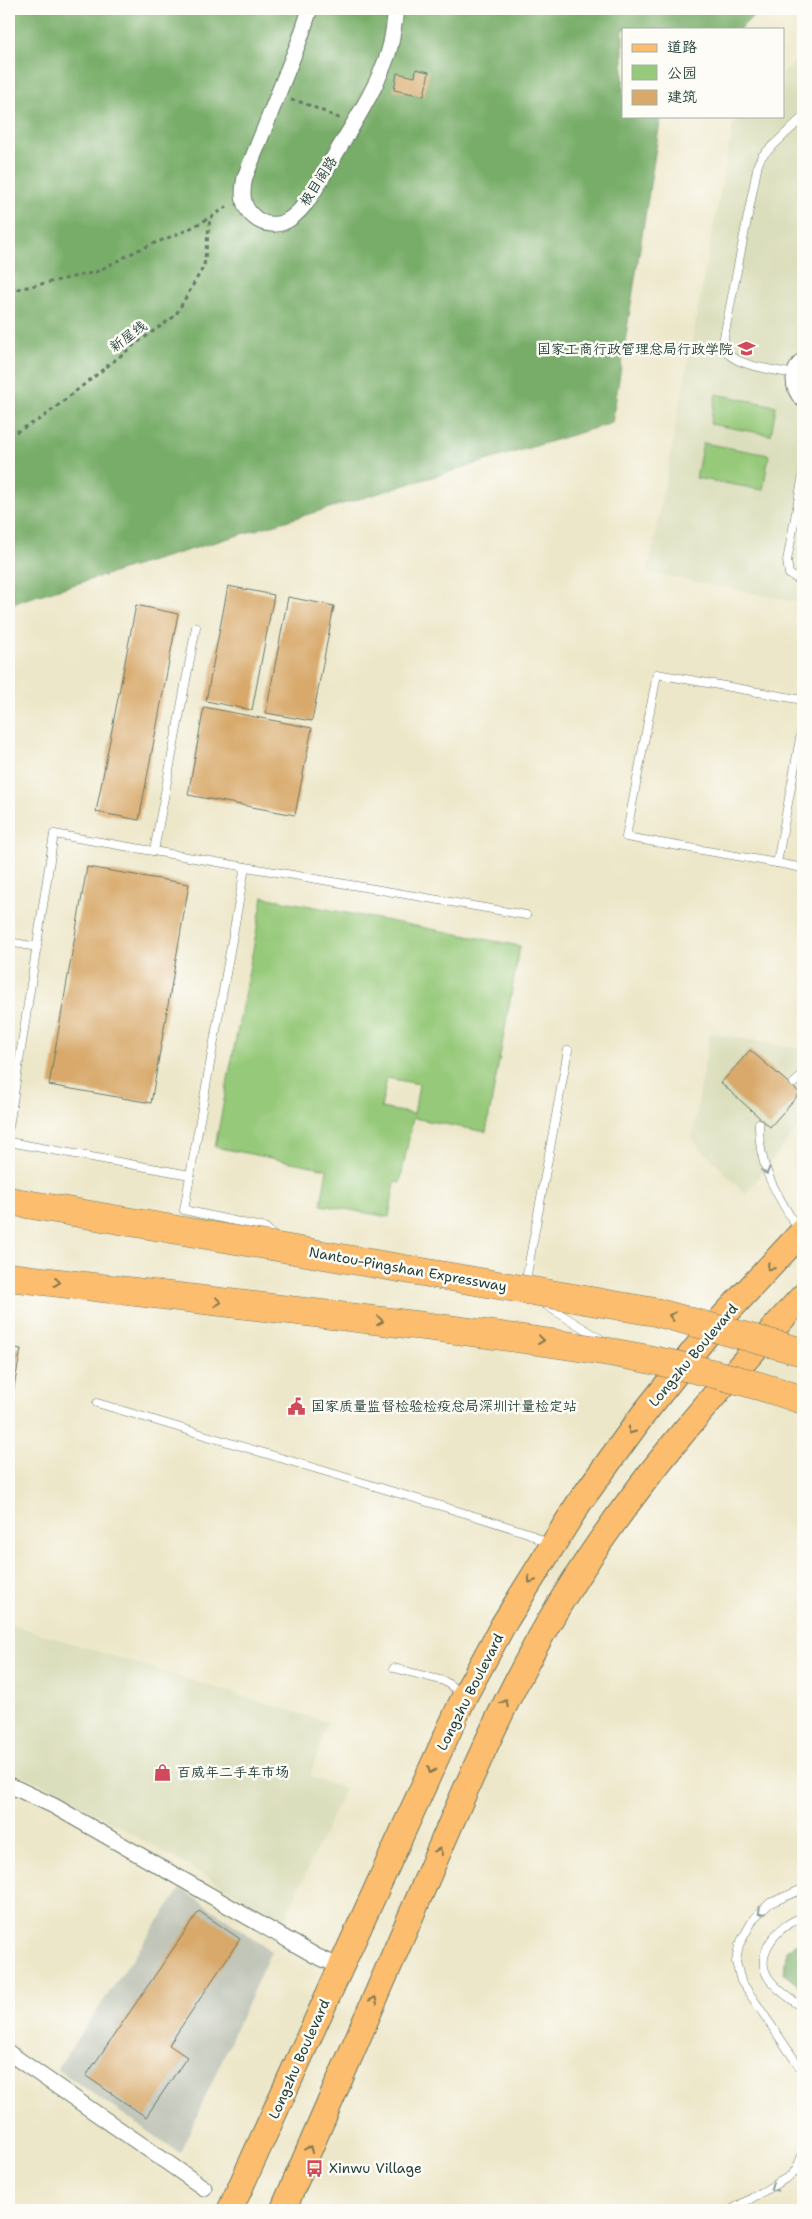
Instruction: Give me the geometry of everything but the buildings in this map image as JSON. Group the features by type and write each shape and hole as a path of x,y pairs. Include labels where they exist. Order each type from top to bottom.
{"highway":[{"name":"Nantou-Pingshan Expressway","path":"9,1202 655,1312 803,1352"},
{"path":"9,1277 565,1343 669,1364 769,1388 803,1400"}],"main road":[{"name":"Longzhu Boulevard","path":"230,2210 465,1695 503,1625 579,1503 665,1379 802,1232"},
{"path":"283,2210 486,1742 544,1630 595,1549 651,1471 682,1432 803,1296"}],"street":[{"path":"242,197 244,177 307,21 310,9"},
{"name":"极目阁路","path":"242,197 245,207 252,216 261,222 276,224 292,218 309,198 353,125 382,70 393,33 396,9"},
{"path":"803,360 794,374 794,385 803,400"},
{"path":"9,1785 54,1806 316,1956 341,1968"},
{"path":"9,2053 204,2188"}],"lane":[{"path":"794,374 742,363 731,358 725,349 724,337 758,164 762,156 803,117"},
{"path":"803,475 787,561 789,574 803,582"},
{"path":"154,851 196,627"},
{"path":"803,700 657,674 626,837 803,868"},
{"path":"777,863 803,722"},
{"path":"9,1127 54,834 526,916"},
{"path":"245,867 184,1210 266,1228 279,1242"},
{"path":"9,942 37,947"},
{"path":"523,1294 568,1050"},
{"path":"794,1083 803,1075"},
{"path":"759,1123 762,1158 771,1185 802,1232"},
{"path":"9,1142 190,1175"},
{"path":"9,1194 279,1242 464,1279 523,1294 542,1303 644,1366"},
{"path":"97,1403 481,1518 528,1533 552,1546"},
{"path":"394,1668 444,1681 465,1695"},
{"path":"803,1889 770,1903 754,1918 739,1945 736,1962 741,1981 803,2072"},
{"path":"803,1917 776,1932 764,1955 764,1969 770,1981 803,2008"},
{"path":"731,2210 786,2180 796,2170 803,2154"}],"path":[{"path":"277,97 304,103 353,125"},
{"path":"9,291 96,272 138,250 187,230 210,218 242,197"},
{"name":"新屋线","path":"9,436 42,418 134,345 175,316 204,266 210,218"}],"shaded area":[{"name":"国家工商行政管理总局行政学院","path":"803,53 803,603 648,573 733,124 739,118 784,118 784,72"},
{"path":"710,1033 803,1049 803,1121 745,1194 692,1139"},
{"name":"百威年二手车市场","path":"9,1624 327,1722 310,1777 345,1788 284,1921 61,1793 9,1769"},
{"path":"181,1888 271,1951 180,2153 57,2069"}],"green space":[{"path":"9,9 760,9 741,28 622,28 622,118 661,118 612,423 9,604"},
{"path":"716,394 776,406 771,435 710,424"},
{"path":"703,443 769,455 763,490 696,478"},
{"path":"263,897 520,946 486,1132 413,1118 400,1183 395,1182 389,1217 321,1205 327,1169 215,1147","holes":["387,1078 419,1084 414,1114 381,1108"]},
{"path":"803,1939 803,1989 784,1974 786,1951"}],"place":[{"name":"国家工商行政管理总局行政学院","path":"747,349"},
{"name":"国家质量监督检验检疫总局深圳计量检定站","path":"297,1406"},
{"name":"百威年二手车市场","path":"163,1772"},
{"name":"Xinwu Village","path":"315,2168"}]}
